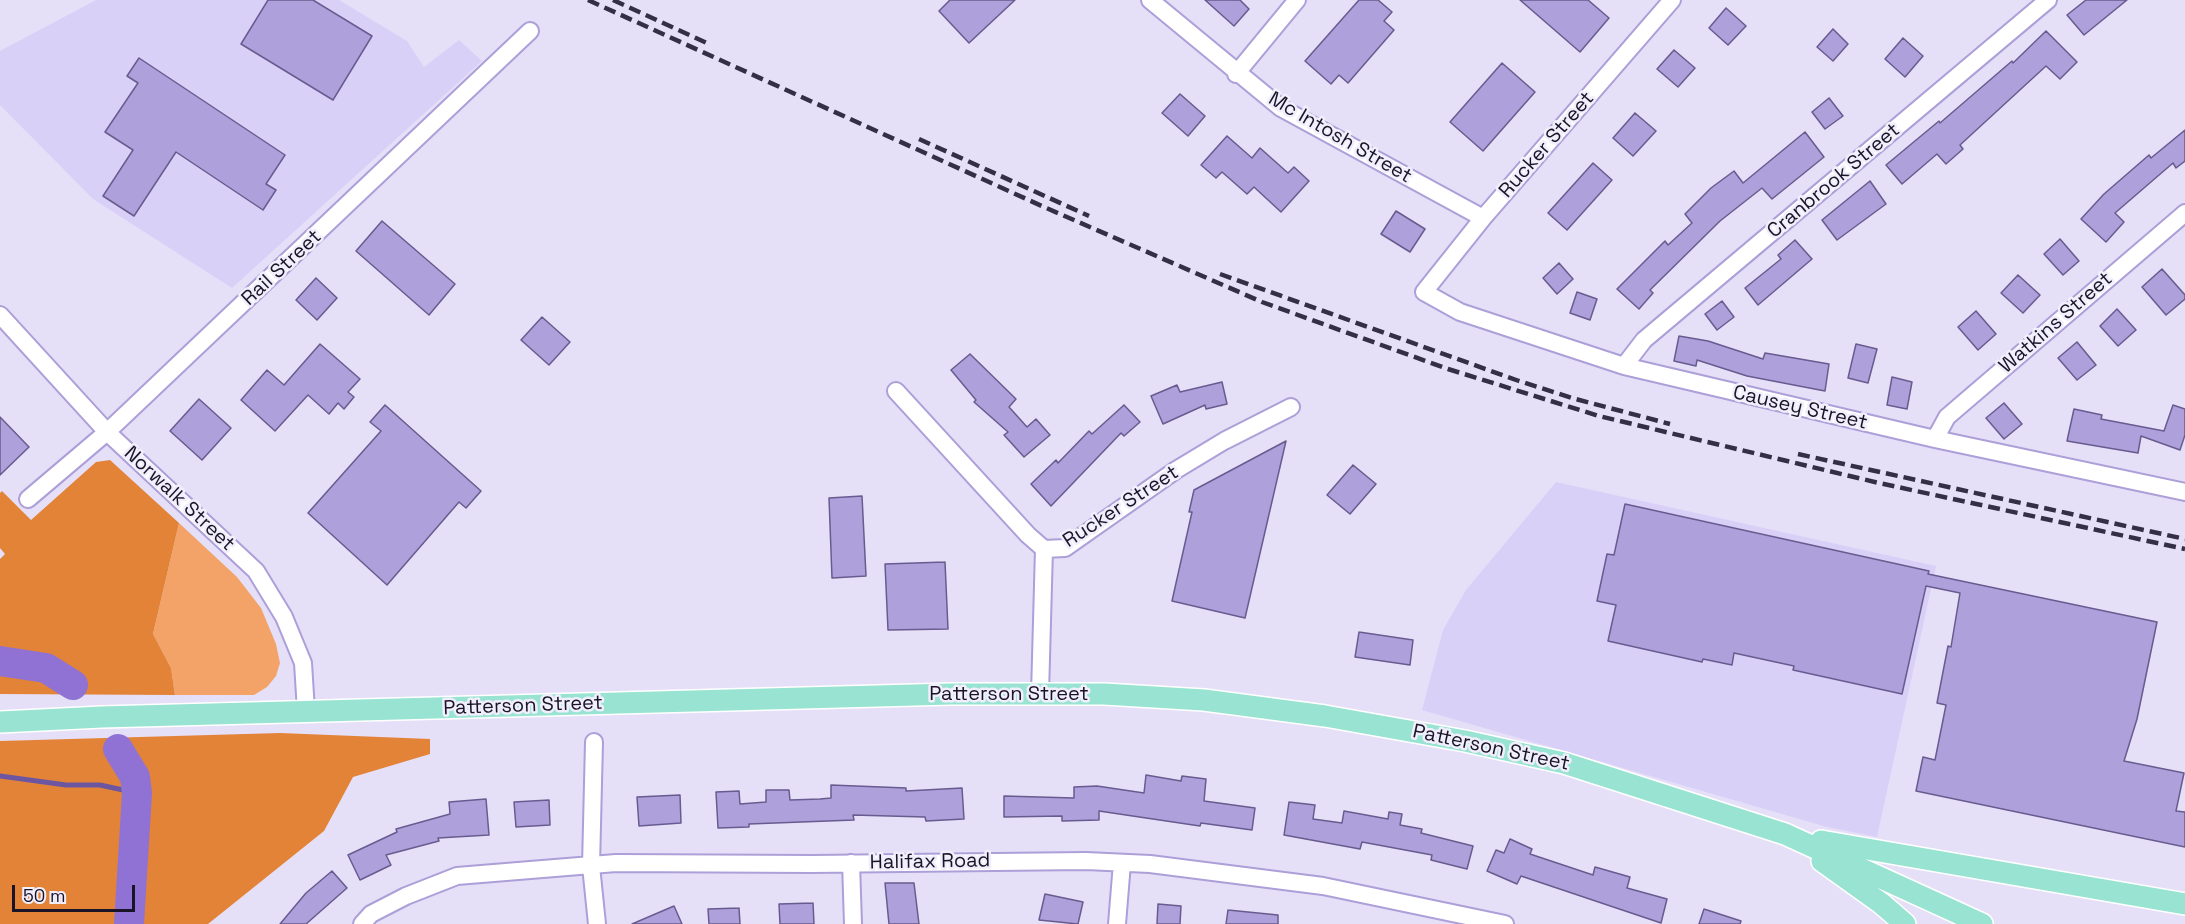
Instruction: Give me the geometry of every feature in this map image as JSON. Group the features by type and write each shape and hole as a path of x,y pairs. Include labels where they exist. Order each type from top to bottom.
{"main road":[{"name":"Patterson Street","path":"0,722 306,711 1040,694 1204,700 1325,716 1466,741 1564,763 1785,834 1982,924"},
{"path":"1785,834 1928,861 2185,904"},
{"path":"1785,834 1882,904 1905,924"}],"street":[{"name":"Mc Intosh Street","path":"1150,0 1236,74 1281,108 1483,218"},
{"path":"1236,74 1298,0"},
{"name":"Rucker Street","path":"1424,292 1483,218 1672,0"},
{"name":"Cranbrook Street","path":"1624,366 1644,340 2048,0"},
{"name":"Rail Street","path":"28,499 107,432 530,31"},
{"name":"Watkins Street","path":"1935,439 1947,417 2185,213"},
{"name":"Causey Street","path":"1424,292 1460,312 1624,366 1935,439 2185,492"},
{"name":"Norwalk Street","path":"0,315 107,432 256,571 284,616 303,663 306,711"},
{"name":"Rucker Street","path":"896,391 1028,535 1044,549 1065,548 1176,470 1224,441 1292,407"},
{"path":"1040,694 1044,549"},
{"path":"594,742 591,866 597,924"},
{"name":"Halifax Road","path":"362,924 371,914 406,896 457,876 616,863 1122,863 1323,886 1503,924"},
{"path":"852,863 853,924"},
{"path":"1117,924 1122,863"}],"shaded area":[{"path":"96,0 339,0 407,41 424,67 459,40 482,61 232,288 93,199 0,105 0,51"},
{"path":"110,460 179,523 153,634 171,668 175,695 0,694 0,559 5,554 0,548 0,493 2,491 31,520 96,462"},
{"path":"1556,482 1936,566 1877,837 1827,827 1422,710 1443,630 1466,590"},
{"path":"179,523 237,577 261,608 276,644 280,663 276,676 267,687 254,695 175,695 171,668 153,634"},
{"path":"280,733 430,739 430,754 353,777 324,831 208,924 0,924 0,741"}],"building":[{"path":"268,0 313,0 372,36 333,100 241,44"},
{"path":"950,0 1015,0 969,43 939,11"},
{"path":"1205,0 1240,0 1249,9 1234,26"},
{"path":"1359,0 1378,0 1392,12 1384,21 1394,30 1348,83 1339,75 1331,84 1305,61"},
{"path":"1520,0 1588,0 1609,18 1580,52"},
{"path":"2086,0 2127,0 2084,35 2067,15"},
{"path":"1726,8 1746,26 1728,45 1709,28"},
{"path":"1833,29 1848,44 1833,61 1817,47"},
{"path":"2046,31 2077,62 2060,79 2046,66 1960,145 1963,149 1946,164 1937,154 1902,184 1886,165 1939,121 1940,123 2012,61 2013,63"},
{"path":"1903,38 1923,56 1905,77 1885,59"},
{"path":"1674,50 1695,68 1678,87 1657,69"},
{"path":"139,58 285,155 266,184 276,190 263,210 176,152 134,216 103,196 133,150 105,132 138,83 127,76"},
{"path":"1502,63 1535,92 1483,151 1450,122"},
{"path":"1180,94 1205,116 1188,136 1162,113"},
{"path":"1829,98 1843,116 1825,129 1812,112"},
{"path":"1635,113 1656,131 1633,156 1613,138"},
{"path":"2185,130 2185,161 2176,168 2173,163 2115,213 2124,222 2106,242 2081,219 2104,194 2149,155 2151,158"},
{"path":"1805,132 1824,157 1772,199 1762,188 1720,221 1650,290 1653,293 1639,309 1617,289 1665,241 1668,245 1692,223 1685,214 1711,188 1734,171 1743,183"},
{"path":"1227,136 1252,158 1260,148 1288,173 1294,167 1309,181 1281,212 1254,187 1247,194 1222,172 1216,178 1201,165"},
{"path":"1593,163 1612,180 1567,230 1548,213"},
{"path":"1870,181 1886,204 1837,240 1822,220"},
{"path":"1396,211 1425,229 1410,252 1381,234"},
{"path":"382,221 455,284 429,315 356,251"},
{"path":"2060,239 2079,261 2063,275 2044,254"},
{"path":"1795,240 1812,259 1758,305 1745,288 1781,259 1778,255"},
{"path":"1559,263 1573,279 1557,294 1543,278"},
{"path":"2162,269 2185,295 2185,299 2166,315 2142,287"},
{"path":"2018,275 2040,295 2023,313 2001,293"},
{"path":"316,278 337,298 317,320 296,300"},
{"path":"1577,292 1597,299 1590,320 1570,313"},
{"path":"1722,301 1734,317 1717,330 1705,314"},
{"path":"2117,309 2136,330 2118,346 2100,326"},
{"path":"1976,311 1996,334 1978,350 1958,327"},
{"path":"542,317 570,342 549,365 521,340"},
{"path":"1679,336 1708,341 1763,359 1765,353 1829,364 1825,391 1747,376 1697,360 1696,366 1674,361"},
{"path":"2077,342 2096,365 2077,380 2058,358"},
{"path":"320,344 360,379 348,392 354,397 344,409 338,403 329,414 308,395 275,431 241,400 267,370 284,385"},
{"path":"1856,344 1877,349 1868,383 1848,378"},
{"path":"970,354 1016,399 1009,407 1027,427 1036,419 1050,435 1024,457 1004,435 1008,432 974,402 976,400 951,370"},
{"path":"1892,377 1912,382 1907,409 1887,405"},
{"path":"1222,382 1227,404 1206,409 1205,405 1163,424 1151,396 1177,385 1180,392"},
{"path":"199,399 231,428 202,460 170,431"},
{"path":"2004,403 2022,424 2004,439 1986,418"},
{"path":"385,405 481,491 466,508 459,502 387,585 308,513 381,431 370,422"},
{"path":"1124,405 1140,422 1124,436 1121,433 1051,506 1031,484 1056,460 1058,463 1089,431 1092,434"},
{"path":"2173,405 2185,409 2185,435 2180,450 2141,436 2138,453 2067,441 2074,409 2102,415 2101,419 2164,431"},
{"path":"0,417 29,447 0,475"},
{"path":"1286,441 1245,618 1172,601 1192,512 1189,512 1194,490"},
{"path":"1353,465 1376,484 1350,514 1327,495"},
{"path":"862,496 866,576 832,578 829,498"},
{"path":"1625,504 1929,571 1928,574 2157,622 2137,719 2124,761 2184,773 2176,811 2185,812 2185,847 1916,791 1923,757 1935,760 1946,705 1937,703 1948,646 1951,647 1960,593 1926,586 1902,694 1793,670 1794,666 1734,653 1732,665 1703,659 1702,662 1608,641 1616,605 1597,601 1607,554 1614,555"},
{"path":"945,562 948,629 888,630 885,564"},
{"path":"1359,632 1413,640 1410,665 1355,657"},
{"path":"1146,775 1181,781 1182,776 1206,779 1204,801 1255,808 1252,830 1201,823 1200,826 1099,811 1099,820 1062,821 1062,816 1004,817 1004,796 1074,798 1074,787 1097,786 1144,793"},
{"path":"831,785 906,788 906,791 962,788 964,819 926,821 925,817 853,815 854,820 749,824 749,827 718,828 716,792 739,791 740,804 766,802 766,790 789,790 790,800 831,798"},
{"path":"680,795 681,823 639,826 637,797"},
{"path":"486,799 489,835 438,838 439,841 386,855 391,865 360,880 348,855 397,832 396,829 450,814 449,802"},
{"path":"549,800 550,825 516,827 514,802"},
{"path":"1289,802 1315,805 1313,819 1342,823 1344,811 1388,819 1389,812 1402,814 1400,825 1422,829 1421,833 1473,846 1467,869 1431,860 1432,855 1362,842 1360,849 1284,835"},
{"path":"1510,839 1532,849 1530,854 1593,875 1595,867 1630,877 1627,888 1667,899 1661,923 1521,876 1517,884 1487,871 1496,850 1504,853"},
{"path":"332,871 347,888 306,924 280,924 306,893"},
{"path":"885,883 914,883 919,924 889,924"},
{"path":"1045,894 1083,902 1078,924 1039,920"},
{"path":"813,903 814,924 780,924 779,904"},
{"path":"1158,904 1181,906 1180,924 1157,924"},
{"path":"674,906 682,924 632,924"},
{"path":"739,908 740,924 709,924 708,909"},
{"path":"1704,909 1741,921 1740,924 1699,924"},
{"path":"1228,910 1278,915 1278,924 1226,924"}],"waterway":[{"path":"0,661 46,668 73,685"},
{"path":"118,749 135,777 137,793 129,924"},
{"path":"0,776 66,785 100,785 137,793"}],"railway":[{"path":"588,0 1044,207 1262,302 1448,369 1599,416 1879,483 2185,549"},
{"path":"613,0 709,44"},
{"path":"919,139 1089,216"},
{"path":"1220,274 1519,381 1572,398 1670,424"},
{"path":"1798,454 2185,539"}]}
